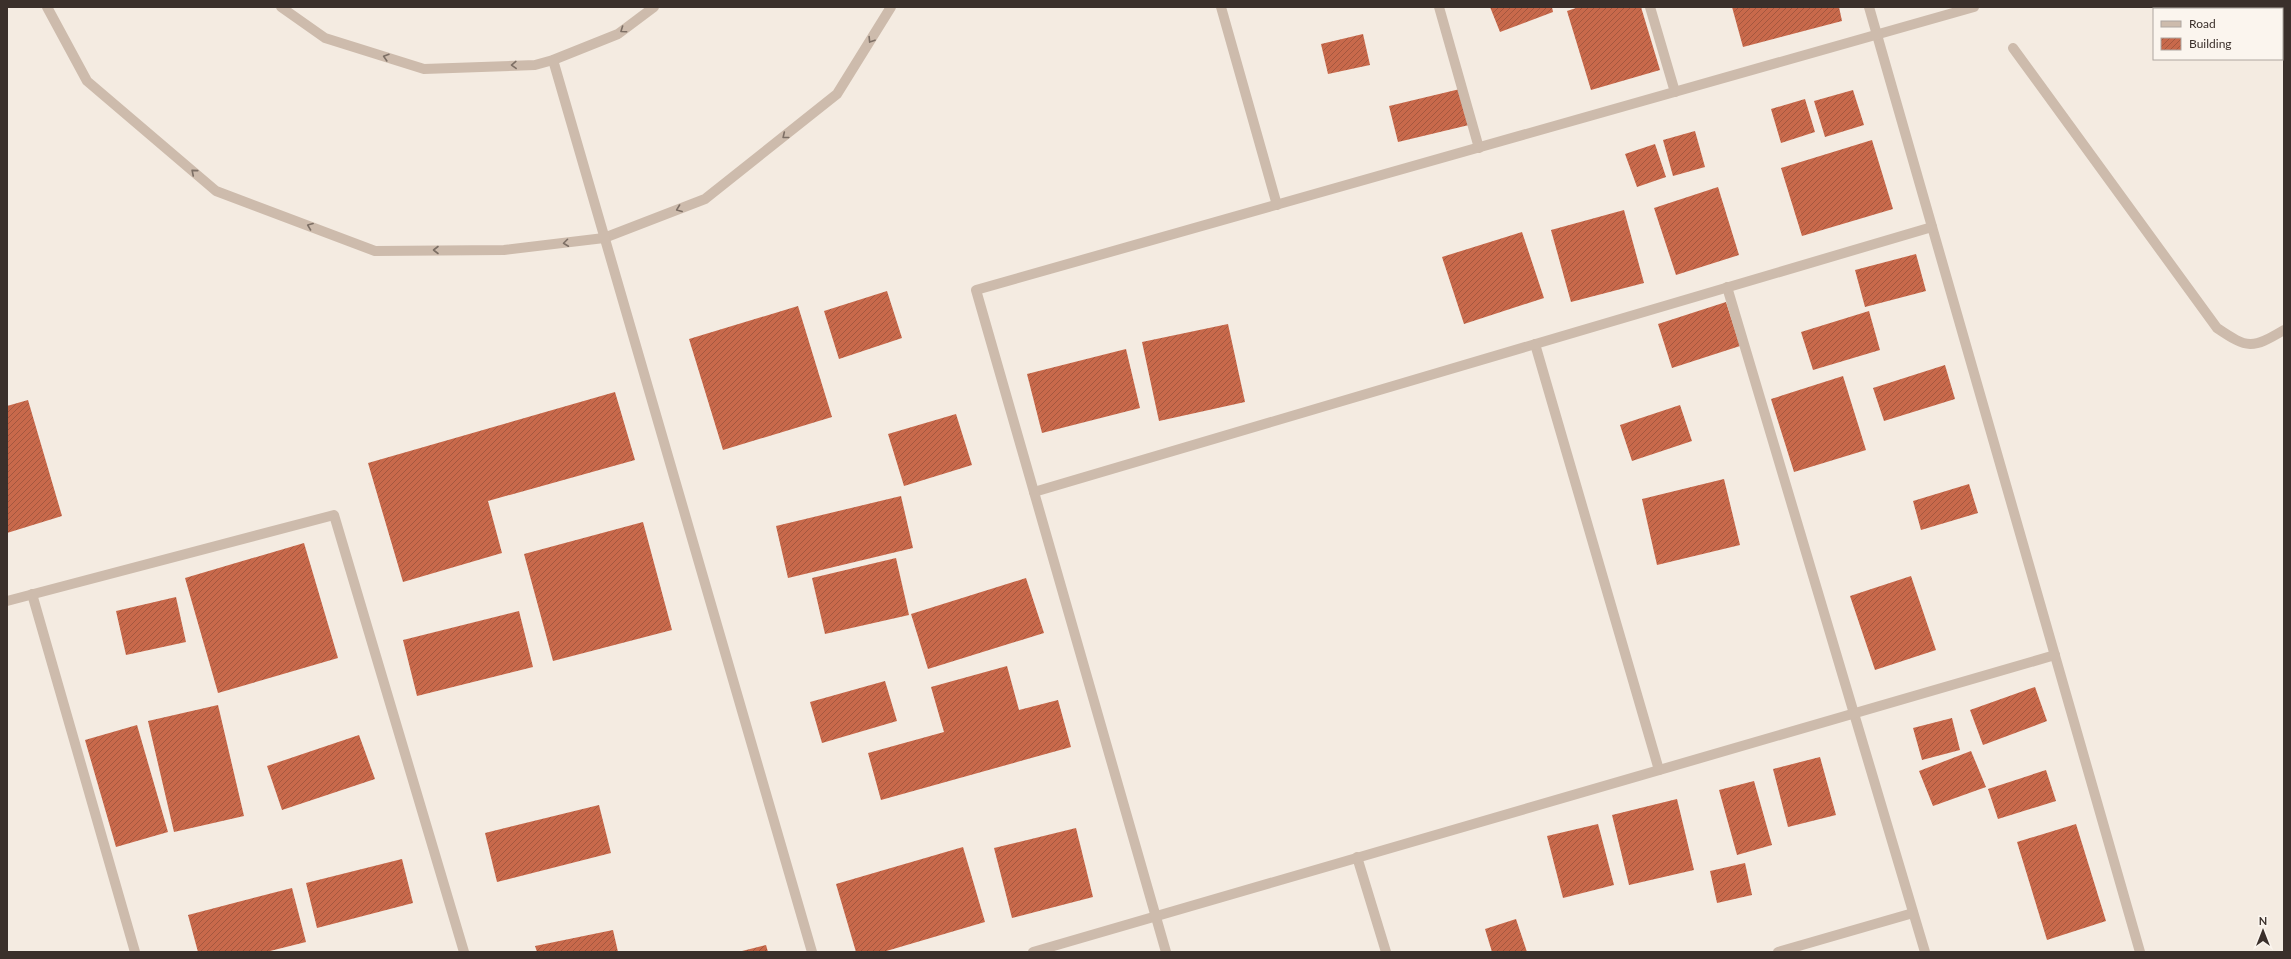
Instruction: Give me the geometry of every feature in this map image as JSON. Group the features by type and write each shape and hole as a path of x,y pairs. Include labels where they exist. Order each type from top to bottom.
{"street":[{"path":"47,7 87,81 216,191 375,251 504,250 604,238 705,200 837,94 891,7"},
{"path":"281,7 324,38 424,69 535,65 552,60 618,34 654,7"},
{"path":"1221,7 1277,205"},
{"path":"1439,7 1479,148"},
{"path":"1650,7 1674,92"},
{"path":"1869,7 2140,952"},
{"path":"1166,952 976,290 1974,7"},
{"path":"2012,48 2217,328 2239,342 2260,344 2284,330"},
{"path":"552,60 812,952"},
{"path":"1034,492 1932,227"},
{"path":"1727,287 1852,714 1925,952"},
{"path":"1535,344 1659,770"},
{"path":"7,601 334,515 464,952"},
{"path":"32,594 135,952"},
{"path":"1034,952 2055,655"},
{"path":"1357,858 1386,952"},
{"path":"1778,952 1913,913"}],"building":[{"path":"1490,7 1552,7 1553,12 1500,32"},
{"path":"1579,7 1641,7 1660,70 1591,90 1567,11"},
{"path":"1732,7 1839,7 1842,21 1743,47"},
{"path":"1363,34 1370,65 1328,74 1321,44"},
{"path":"1460,89 1469,125 1398,142 1389,106"},
{"path":"1853,90 1864,125 1825,137 1814,101"},
{"path":"1805,99 1815,132 1781,143 1771,109"},
{"path":"1695,131 1705,167 1673,176 1663,140"},
{"path":"1872,140 1893,209 1802,236 1781,168"},
{"path":"1655,144 1666,177 1637,187 1625,154"},
{"path":"1718,187 1739,255 1676,275 1654,208"},
{"path":"1624,210 1644,283 1571,302 1551,230"},
{"path":"1522,232 1544,298 1464,324 1442,257"},
{"path":"1916,254 1926,291 1865,307 1855,270"},
{"path":"887,291 902,338 839,359 824,311"},
{"path":"1726,302 1740,346 1672,368 1658,324"},
{"path":"798,306 832,417 723,450 689,339"},
{"path":"1869,311 1880,350 1813,370 1801,332"},
{"path":"1228,324 1245,402 1159,421 1142,342"},
{"path":"1126,349 1140,408 1042,433 1027,374"},
{"path":"1945,365 1955,399 1884,421 1873,388"},
{"path":"1843,376 1866,450 1794,472 1771,399"},
{"path":"615,392 635,460 488,501 502,553 403,582 368,463"},
{"path":"28,400 62,516 7,533 7,406"},
{"path":"1680,405 1692,441 1632,461 1620,425"},
{"path":"956,414 972,465 904,486 888,434"},
{"path":"1724,479 1740,545 1657,565 1642,499"},
{"path":"1969,484 1978,513 1921,530 1913,501"},
{"path":"901,496 913,548 788,578 776,526"},
{"path":"643,522 672,630 553,661 524,554"},
{"path":"304,543 338,658 218,693 185,578"},
{"path":"896,558 909,615 825,634 812,578"},
{"path":"1911,576 1936,650 1875,670 1850,596"},
{"path":"1026,578 1044,633 928,669 911,614"},
{"path":"176,597 186,642 126,655 116,611"},
{"path":"519,611 533,667 417,696 403,640"},
{"path":"1007,666 1019,710 1058,700 1071,747 881,800 868,753 944,732 931,687"},
{"path":"885,681 897,721 822,743 810,702"},
{"path":"2035,687 2047,721 1983,745 1970,710"},
{"path":"218,705 244,816 174,832 148,721"},
{"path":"1952,718 1960,750 1922,760 1913,728"},
{"path":"137,725 168,832 116,847 85,740"},
{"path":"359,735 375,779 282,810 267,766"},
{"path":"1971,751 1986,787 1933,806 1919,771"},
{"path":"1820,757 1836,815 1788,827 1773,769"},
{"path":"2046,770 2056,801 1998,819 1988,789"},
{"path":"1754,781 1772,845 1737,855 1719,790"},
{"path":"1677,799 1694,870 1629,885 1612,815"},
{"path":"599,805 611,853 497,882 485,833"},
{"path":"1598,824 1614,885 1563,898 1547,836"},
{"path":"2076,824 2106,921 2047,940 2017,842"},
{"path":"1076,828 1093,897 1012,918 994,848"},
{"path":"963,847 985,922 883,952 856,952 836,884"},
{"path":"402,859 413,903 317,928 306,883"},
{"path":"1745,863 1752,895 1717,903 1710,871"},
{"path":"292,888 306,942 266,952 198,952 188,915"},
{"path":"1516,919 1527,952 1492,952 1485,929"},
{"path":"613,930 618,952 537,952 535,946"},
{"path":"766,945 768,952 742,952 742,951"}]}
